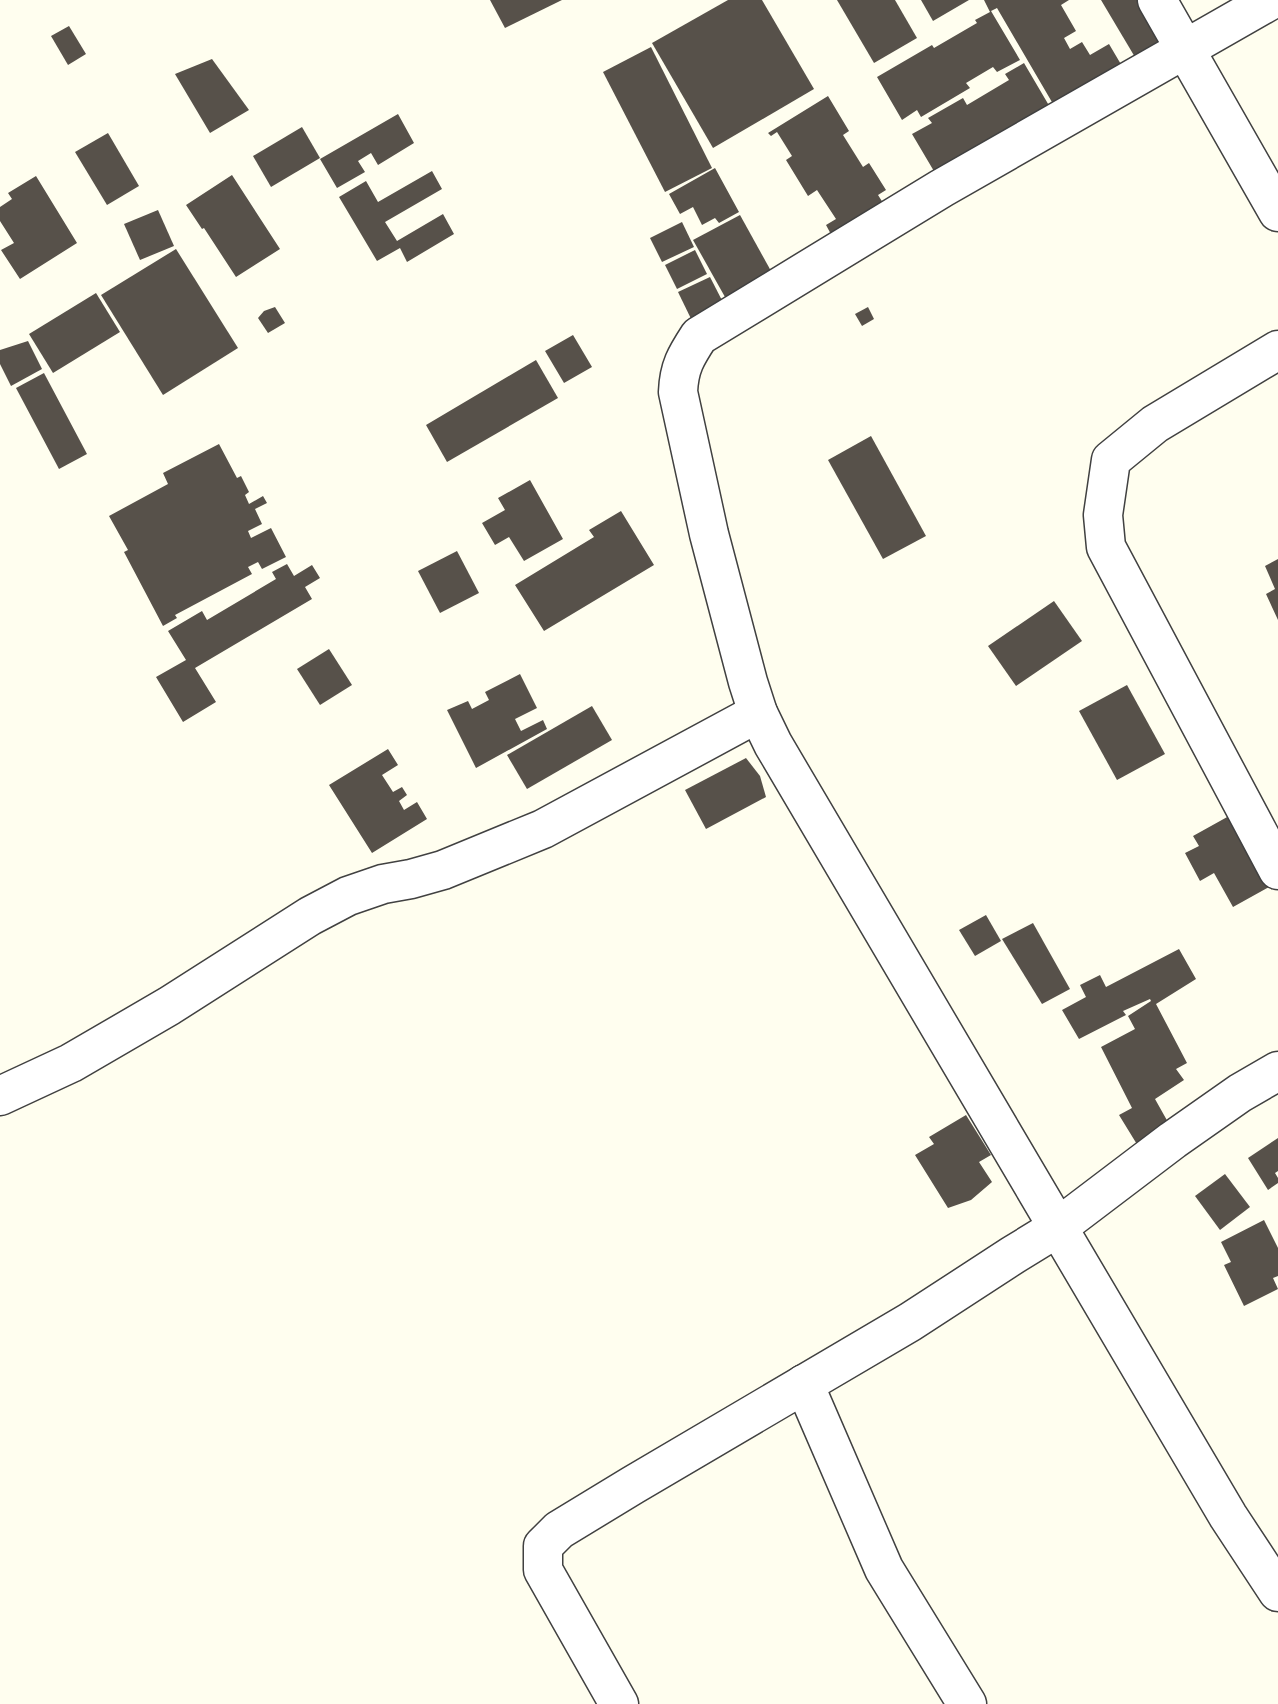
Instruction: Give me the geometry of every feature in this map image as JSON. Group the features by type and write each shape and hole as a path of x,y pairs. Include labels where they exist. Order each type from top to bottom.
{"street":[{"path":"1157,0 1278,212"},
{"path":"1271,0 942,188 699,336 684,359 678,376 678,392 709,534 748,682 758,713 773,744 1228,1516 1278,1592"},
{"path":"1278,351 1155,424 1111,460 1103,515 1106,547 1278,870"},
{"path":"0,1096 71,1063 169,1006 310,916 348,896 383,884 443,870 543,829 758,713"},
{"path":"619,1704 543,1570 542,1546 559,1530 910,1322 1057,1228 1173,1140 1240,1093 1278,1071"},
{"path":"804,1384 884,1569 967,1704"}],"building":[{"path":"490,0 562,0 505,28"},
{"path":"728,0 762,0 814,89 713,148 652,43"},
{"path":"837,0 895,0 917,38 874,63"},
{"path":"921,0 969,0 933,21"},
{"path":"984,0 1069,0 1061,5 1076,31 1064,38 1070,49 1082,42 1090,55 1109,44 1132,83 1056,109 997,8 991,11 1020,60 997,72 993,67 966,83 970,88 921,117 917,110 902,120 877,77 977,23 975,20 990,12"},
{"path":"1101,0 1138,0 1172,58 1145,74"},
{"path":"69,26 86,54 68,65 51,36"},
{"path":"651,47 712,168 665,192 603,72"},
{"path":"212,59 249,110 210,133 175,74"},
{"path":"1024,63 1054,114 938,178 912,134 932,123 928,118 963,98 967,105 1009,80 1005,74"},
{"path":"828,96 849,131 843,135 863,167 869,163 886,190 878,195 885,206 833,238 826,225 836,219 817,190 808,196 786,160 792,156 777,132 771,136 768,133"},
{"path":"398,114 414,143 378,165 371,153 358,161 365,172 337,188 320,159"},
{"path":"302,127 320,158 271,187 253,156"},
{"path":"108,133 139,186 107,205 75,152"},
{"path":"715,168 739,212 719,223 715,218 702,225 693,207 680,214 669,194"},
{"path":"432,171 442,189 385,222 397,241 443,214 454,234 407,262 400,248 377,261 339,197 366,181 378,202"},
{"path":"232,175 280,249 236,277 186,205"},
{"path":"36,176 77,243 20,279 1,250 14,243 0,221 0,207 12,199 8,193"},
{"path":"158,210 174,246 140,260 124,224"},
{"path":"740,215 771,271 725,297 693,240"},
{"path":"682,222 694,247 662,262 650,238"},
{"path":"176,249 238,348 163,395 101,295"},
{"path":"695,250 707,274 677,289 665,265"},
{"path":"710,277 729,314 696,329 678,292"},
{"path":"96,293 120,332 53,373 29,334"},
{"path":"275,307 285,323 268,333 258,318 264,311"},
{"path":"868,307 874,319 862,326 855,314"},
{"path":"573,335 592,367 564,383 545,351"},
{"path":"28,341 42,369 11,386 0,364 0,350"},
{"path":"536,360 558,398 447,462 426,425"},
{"path":"44,373 87,454 59,469 16,388"},
{"path":"871,436 926,536 883,559 828,460"},
{"path":"219,444 237,478 241,476 249,492 245,495 249,504 263,496 267,503 255,509 262,524 248,531 251,538 271,528 286,557 262,569 258,562 248,567 252,574 175,615 177,618 163,626 124,552 128,550 109,516 168,484 163,473"},
{"path":"530,480 563,539 524,561 509,537 495,545 482,523 505,510 498,498"},
{"path":"621,511 654,565 544,631 515,585 594,537 589,530"},
{"path":"457,551 479,593 440,613 418,571"},
{"path":"1278,559 1278,620 1266,594 1275,589 1265,566"},
{"path":"287,564 294,576 312,565 320,578 305,587 312,599 195,668 216,702 183,722 156,677 186,660 168,631 202,611 207,620 276,579 272,572"},
{"path":"1054,601 1082,641 1016,686 988,646"},
{"path":"329,649 352,685 320,705 297,669"},
{"path":"520,674 537,708 515,719 521,731 543,720 547,729 476,768 447,710 468,701 472,709 489,700 485,692"},
{"path":"1127,685 1165,754 1117,780 1079,711"},
{"path":"592,706 612,740 527,789 507,755"},
{"path":"388,749 398,765 382,775 393,792 402,787 407,795 399,801 404,810 417,802 427,819 372,853 329,785"},
{"path":"746,758 760,776 766,797 706,829 685,790"},
{"path":"1229,816 1269,887 1233,907 1214,873 1200,881 1185,853 1199,846 1193,836"},
{"path":"986,915 1001,941 975,956 959,930"},
{"path":"1033,923 1070,989 1042,1004 1002,939"},
{"path":"1179,949 1196,979 1156,1004 1187,1063 1176,1069 1184,1080 1155,1099 1178,1140 1146,1159 1119,1115 1132,1108 1101,1047 1135,1029 1128,1016 1151,1001 1150,999 1123,1011 1126,1015 1079,1039 1062,1010 1086,997 1080,985 1100,975 1106,987"},
{"path":"966,1115 991,1155 979,1162 992,1182 971,1200 948,1208 915,1155 934,1144 929,1137"},
{"path":"1278,1138 1278,1171 1275,1173 1278,1183 1268,1190 1248,1158"},
{"path":"1225,1174 1250,1207 1220,1230 1195,1196"},
{"path":"1264,1220 1278,1248 1278,1276 1273,1278 1278,1289 1244,1306 1224,1265 1231,1262 1221,1242"}]}
